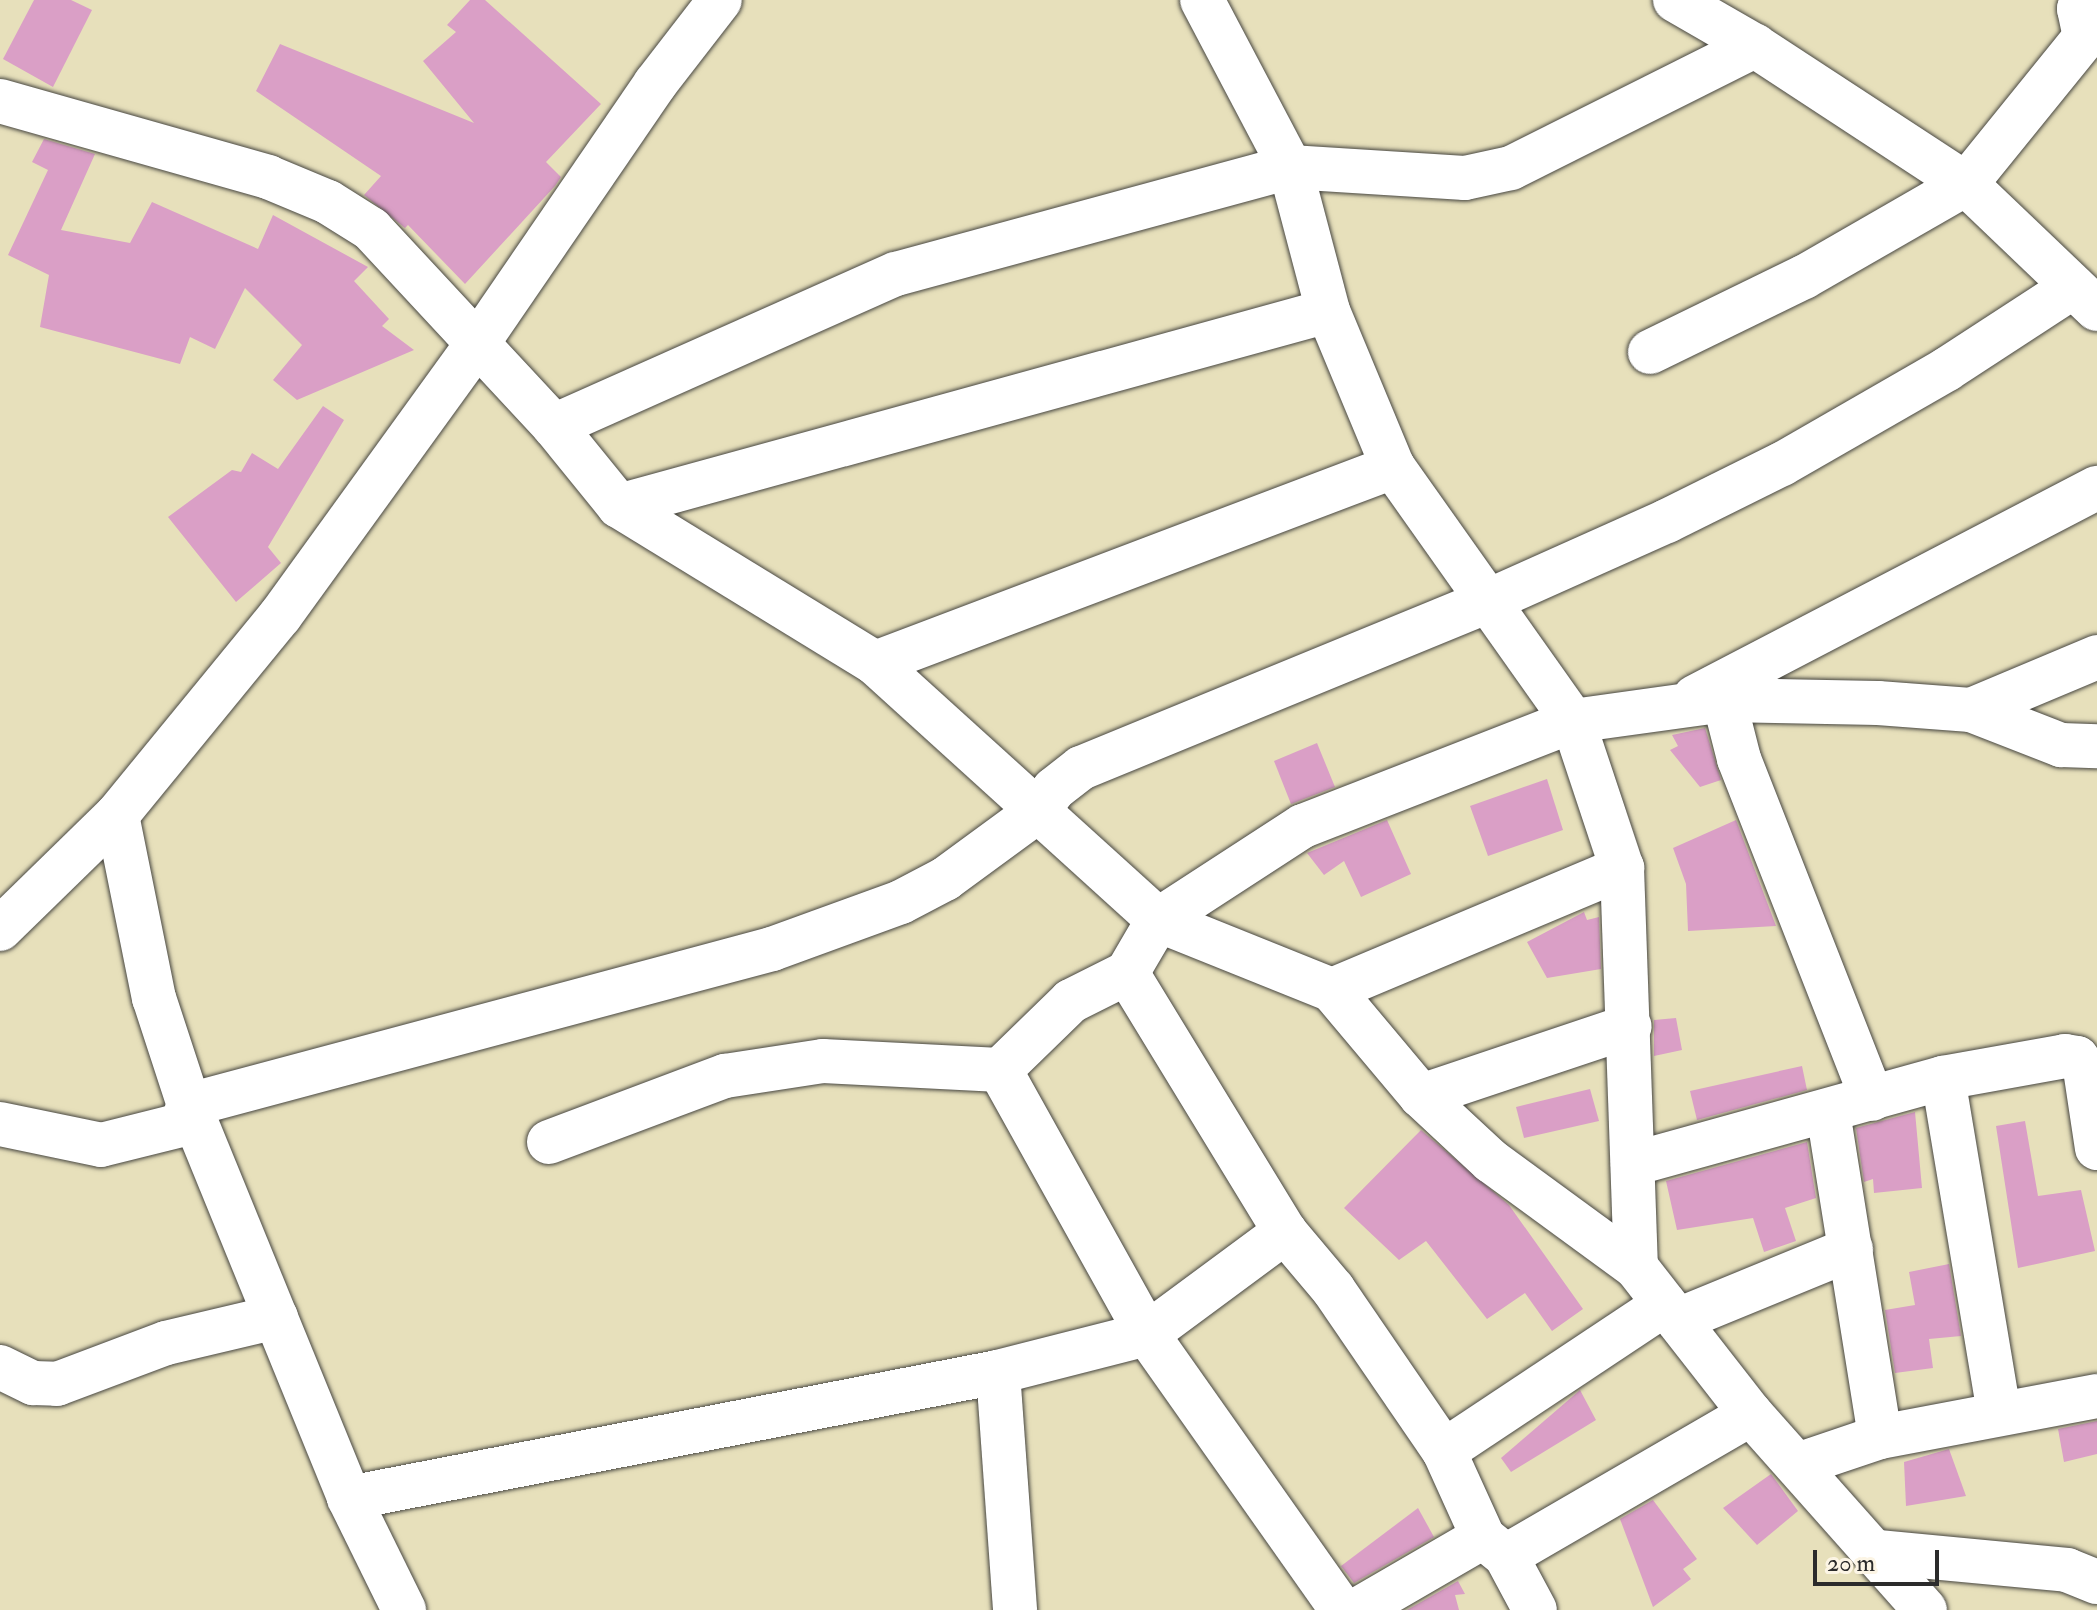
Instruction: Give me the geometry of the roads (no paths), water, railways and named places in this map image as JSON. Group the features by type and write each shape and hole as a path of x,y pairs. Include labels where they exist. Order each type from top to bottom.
{"street":[{"path":"0,929 117,815 280,616 475,347 655,84 720,0"},
{"path":"1202,0 1290,167 1328,311 1393,467 1573,721 1622,868 1630,1026 1636,1267"},
{"path":"189,1105 772,949 901,902 945,879 1038,811 1054,789 1081,768 1122,747 1488,601 1782,464 1947,369 2085,298 1966,184 1755,46 1675,0"},
{"path":"1650,352 1804,277 1966,184 2088,30 2048,0"},
{"path":"554,426 896,274 1290,167 1465,178 1511,168 1755,46"},
{"path":"0,101 268,177 328,202 371,229 475,347 554,426 619,506 875,663 1158,920 1332,990 1421,1096 1491,1161 1636,1267 1751,1414 1800,1464 1925,1610"},
{"path":"619,506 1328,311"},
{"path":"875,663 1393,467"},
{"path":"1675,707 2097,488"},
{"path":"1971,710 2097,657"},
{"path":"1724,700 1739,759 1872,1099"},
{"path":"549,1142 725,1076 823,1061 1000,1070 1071,1001 1127,973 1158,920 1303,826 1573,721 1724,700 1971,710 2061,745 2097,746"},
{"path":"117,815 154,998 189,1105 349,1498 404,1610"},
{"path":"1332,990 1622,868"},
{"path":"1127,973 1285,1232 1333,1289 1444,1451 1495,1546 1535,1610"},
{"path":"1421,1096 1630,1026"},
{"path":"1633,1164 1943,1078 2065,1056 2077,1058 2085,1069 2097,1148"},
{"path":"1000,1070 1147,1334 1194,1408 1342,1610"},
{"path":"1943,1078 1999,1413"},
{"path":"0,1124 101,1145 181,1125 189,1105"},
{"path":"1828,1112 1880,1437"},
{"path":"349,1498 998,1372 1147,1334 1285,1232"},
{"path":"1444,1451 1672,1312 1851,1249"},
{"path":"0,1367 33,1383 57,1384 166,1343 276,1317"},
{"path":"998,1372 1015,1610"},
{"path":"1800,1464 1880,1437 2097,1396"},
{"path":"1357,1610 1495,1546 1751,1414"},
{"path":"1878,1552 2067,1570 2097,1582"}]}
